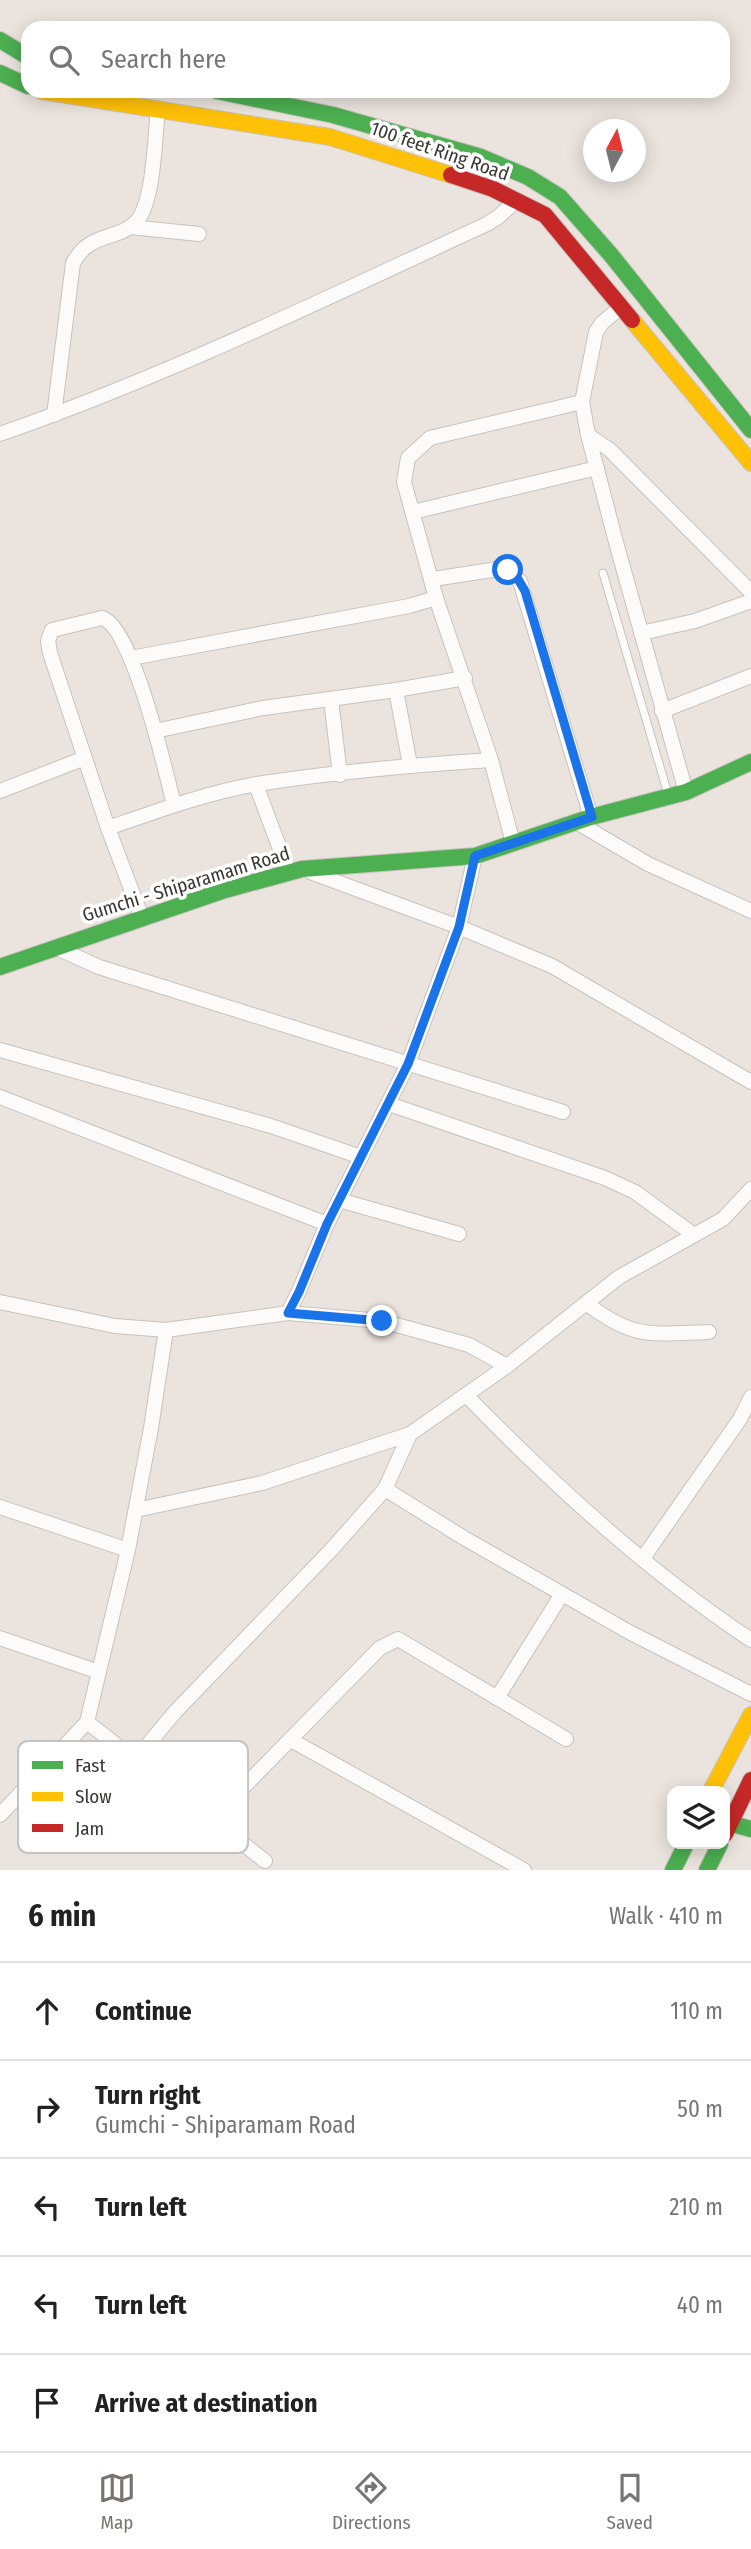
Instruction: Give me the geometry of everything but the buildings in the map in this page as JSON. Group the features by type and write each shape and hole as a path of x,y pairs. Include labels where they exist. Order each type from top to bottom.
{"main road":[{"path":"0,41 21,53"},
{"path":"0,73 5,78 21,84"},
{"name":"100 feet Ring Road","path":"86,98 330,137 493,189 545,215 751,463"},
{"name":"100 feet Ring Road","path":"251,98 333,115 481,157 528,177 560,197 611,255 751,430"},
{"name":"Gumchi - Shiparamam Road","path":"0,967 225,890 296,871 475,856 585,820 686,792 751,762"},
{"path":"714,1786 751,1715"},
{"path":"730,1819 751,1780"},
{"path":"730,1826 751,1829"},
{"path":"673,1870 684,1849"},
{"path":"707,1870 718,1849"}],"street":[{"path":"54,415 73,263 79,252 90,244 130,227 137,221 145,206 158,109"},
{"path":"0,434 54,415 210,350 486,225 517,200"},
{"path":"130,227 200,234"},
{"path":"621,307 602,323 596,332 582,402 588,435 686,792"},
{"path":"513,843 491,760 436,598 433,579 404,482 405,469 408,458 430,438 582,402"},
{"path":"588,435 610,450 751,592"},
{"path":"413,512 597,468"},
{"path":"433,579 498,569 508,570 520,581 585,820 618,848 751,911"},
{"path":"131,659 409,606 436,598"},
{"path":"641,633 695,621 751,601"},
{"path":"142,918 108,828 50,653 49,635 58,627 102,618 109,619 117,631 131,659 155,731 174,804"},
{"path":"662,711 751,676"},
{"path":"155,731 263,708 465,678"},
{"path":"396,690 410,765"},
{"path":"331,700 340,775"},
{"path":"0,791 85,758"},
{"path":"108,828 174,804 256,785 410,765 491,760"},
{"path":"256,785 296,871 459,927 552,966 751,1082"},
{"path":"288,1313 327,1224 408,1064 459,927 475,856"},
{"path":"57,948 99,967 564,1112"},
{"path":"0,1050 271,1126 361,1157"},
{"path":"0,1097 327,1224"},
{"path":"389,1104 606,1178 635,1192 694,1235"},
{"path":"136,1510 262,1483 410,1434 508,1366 619,1277 723,1219 751,1189"},
{"path":"339,1200 458,1234"},
{"path":"0,1302 115,1326 166,1329 288,1313 382,1321 469,1345 508,1366"},
{"path":"586,1303 628,1330 651,1334 709,1332"},
{"path":"69,1741 87,1722 128,1550 166,1329"},
{"path":"466,1395 535,1466 698,1605 751,1640"},
{"path":"643,1558 740,1419 751,1397"},
{"path":"151,1741 175,1712 385,1489 410,1434"},
{"path":"385,1489 464,1538 663,1651 709,1671 751,1694"},
{"path":"0,1507 128,1550"},
{"path":"497,1698 562,1594"},
{"path":"0,1638 99,1672"},
{"path":"248,1783 380,1648 398,1639 566,1739"},
{"path":"87,1722 112,1741"},
{"path":"292,1740 524,1870"},
{"path":"0,1815 18,1796"},
{"path":"248,1848 265,1861"}],"lane":[{"path":"603,573 668,796"}],"traffic: fast":[{"path":"0,40 21,53"},
{"path":"0,73 21,83"},
{"path":"251,98 333,115 481,157 528,177 560,197 611,255 751,430"},
{"path":"0,967 225,890 302,869 475,856 591,817 686,792 751,762"},
{"path":"730,1823 751,1829"},
{"path":"673,1870 684,1849"},
{"path":"707,1870 718,1849"}],"traffic: slow":[{"path":"86,98 330,137 451,175"},
{"path":"632,320 751,463"},
{"path":"714,1786 751,1715"}],"traffic: jam":[{"path":"451,175 493,189 545,215 632,320"},
{"path":"730,1824 751,1780"}],"route":[{"path":"382,1321 288,1313 327,1224 408,1064 459,927 475,856 592,817 525,591 515,574 508,570"}]}
